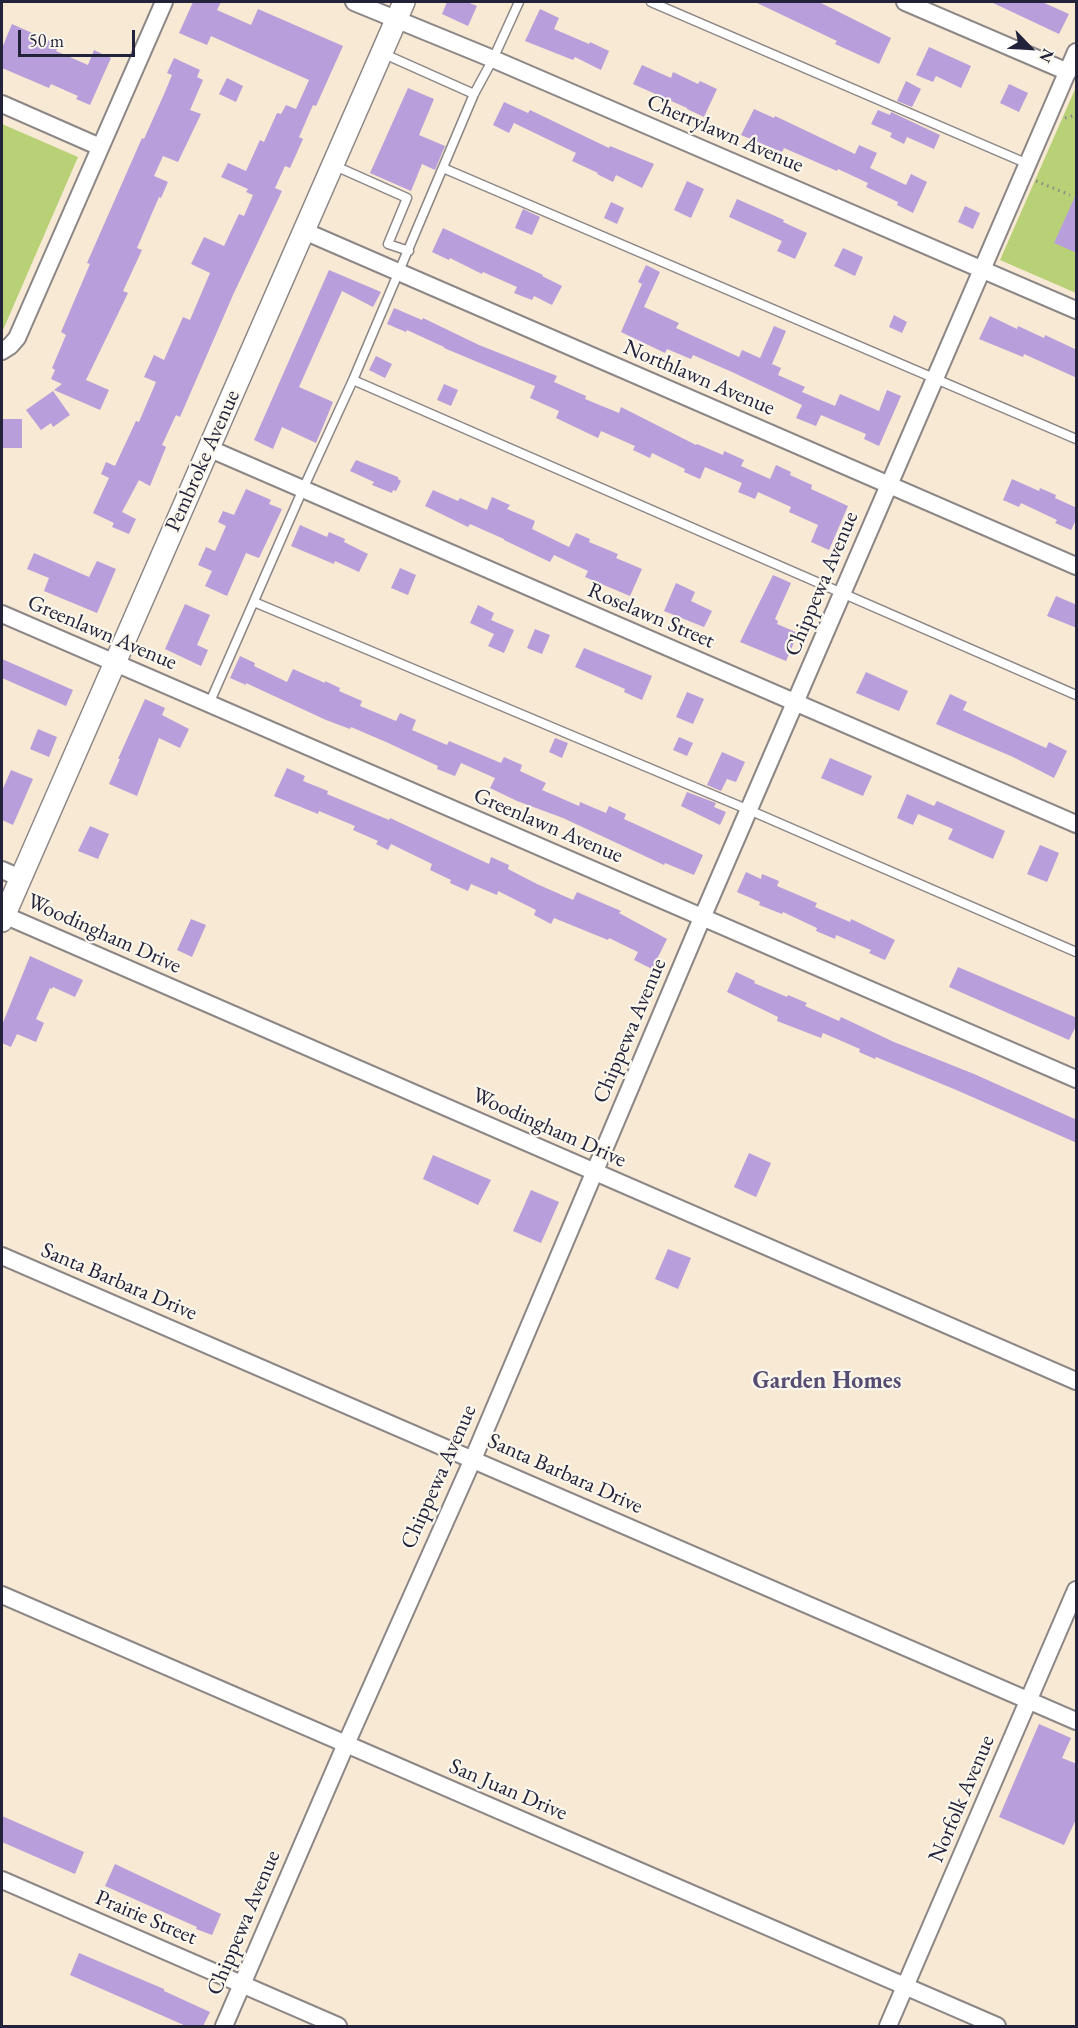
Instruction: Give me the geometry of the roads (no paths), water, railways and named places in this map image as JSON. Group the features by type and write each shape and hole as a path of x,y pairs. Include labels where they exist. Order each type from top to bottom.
{"street":[{"path":"2,351 16,338 164,2"},
{"name":"Cherrylawn Avenue","path":"354,2 400,10 493,59 1077,310"},
{"path":"905,2 1068,72"},
{"name":"Pembroke Avenue","path":"3,918 11,874 114,663 400,10"},
{"name":"Chippewa Avenue","path":"224,2026 473,1459 702,918 982,270 1031,172 1077,52"},
{"path":"2,104 100,147"},
{"name":"Northlawn Avenue","path":"304,231 1077,566"},
{"name":"Roselawn Street","path":"208,448 1077,824"},
{"name":"Greenlawn Avenue","path":"2,614 1077,1079"},
{"name":"Woodingham Drive","path":"3,918 1077,1381"},
{"name":"Santa Barbara Drive","path":"2,1256 1077,1721"},
{"name":"Norfolk Avenue","path":"888,2026 1077,1590"},
{"name":"San Juan Drive","path":"2,1594 998,2026"},
{"name":"Prairie Street","path":"2,1880 338,2026"}],"lane":[{"path":"209,704 400,273 474,94 519,2"},
{"path":"651,2 1031,172"},
{"path":"382,53 474,94"},
{"path":"333,165 407,198 388,244 409,251"},
{"path":"443,168 1077,439"},
{"path":"353,380 1077,695"},
{"path":"254,602 749,810 1077,952"}],"district":[{"name":"Garden Homes","path":"827,1381"}]}
